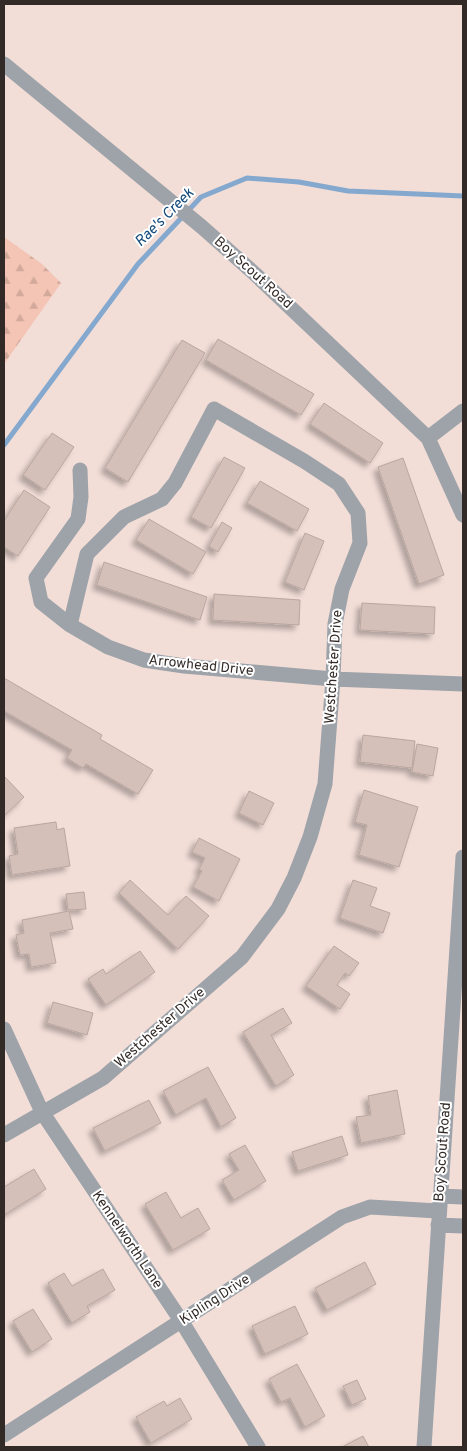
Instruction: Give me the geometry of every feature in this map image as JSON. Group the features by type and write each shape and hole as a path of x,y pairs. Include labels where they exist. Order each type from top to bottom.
{"street":[{"name":"Boy Scout Road","path":"4,64 202,227 255,274 428,438 463,515"},
{"name":"Westchester Drive","path":"4,1136 103,1078 242,957 278,909 294,878 310,838 325,784 335,624 342,589 360,542 358,513 339,484 214,408 175,483 162,498 124,517 87,554 70,625"},
{"path":"428,438 463,411"},
{"name":"Arrowhead Drive","path":"80,470 81,498 78,519 36,578 41,602 70,625 108,647 144,660 184,666 333,679 463,684"},
{"name":"Boy Scout Road","path":"424,1447 463,857"},
{"name":"Kennelworth Lane","path":"4,1029 42,1112 182,1322 258,1447"},
{"path":"440,1196 463,1197"},
{"name":"Kipling Drive","path":"4,1435 182,1322 342,1217 370,1207 438,1218 463,1226"}],"green space":[{"path":"4,237 42,264 61,283 4,364"}],"building":[{"path":"218,339 314,394 301,415 206,360"},
{"path":"182,340 205,353 128,482 105,468"},
{"path":"324,403 383,443 370,463 310,424"},
{"path":"52,433 74,447 45,490 23,475"},
{"path":"224,457 245,468 211,528 191,517"},
{"path":"403,458 444,575 419,584 378,467"},
{"path":"260,481 309,509 297,531 247,503"},
{"path":"24,490 50,507 18,556 4,547 4,521"},
{"path":"149,519 206,552 193,574 136,540"},
{"path":"222,522 232,528 218,552 209,546"},
{"path":"305,533 324,541 304,590 285,582"},
{"path":"104,562 207,597 200,620 97,585"},
{"path":"214,594 300,600 299,625 213,620"},
{"path":"362,603 435,607 434,634 360,630"},
{"path":"4,678 102,735 100,739 153,770 138,794 86,764 83,768 67,758 72,750 4,711"},
{"path":"363,735 415,741 412,768 360,762"},
{"path":"417,744 438,748 433,776 412,772"},
{"path":"4,776 24,797 5,815 4,814"},
{"path":"364,790 418,807 399,867 359,855 367,825 355,822"},
{"path":"249,791 274,803 263,825 239,813"},
{"path":"56,822 57,830 64,828 70,866 12,875 9,856 18,854 14,828"},
{"path":"199,838 240,859 219,901 193,887 202,871 199,869 205,858 192,852"},
{"path":"130,880 168,915 186,896 209,916 178,949 119,893"},
{"path":"353,880 377,888 370,906 390,913 383,933 340,918"},
{"path":"84,892 86,909 68,910 66,894"},
{"path":"69,911 73,929 50,933 56,963 31,967 29,954 20,955 16,935 24,933 22,920"},
{"path":"334,946 359,963 349,976 345,973 337,985 350,994 340,1009 306,986"},
{"path":"140,951 155,972 106,1005 88,979 103,969 106,974"},
{"path":"53,1002 93,1013 87,1035 47,1023"},
{"path":"283,1008 292,1023 271,1035 294,1075 276,1086 243,1032"},
{"path":"208,1067 236,1118 221,1127 206,1098 176,1115 163,1091"},
{"path":"397,1090 405,1134 361,1143 356,1117 371,1115 368,1096"},
{"path":"149,1100 161,1123 105,1151 93,1128"},
{"path":"342,1136 348,1155 298,1171 292,1152"},
{"path":"245,1145 266,1181 234,1200 222,1180 239,1170 229,1154"},
{"path":"34,1169 46,1189 4,1215 4,1187"},
{"path":"166,1192 181,1218 198,1208 210,1229 173,1250 145,1204"},
{"path":"365,1262 376,1284 327,1310 315,1288"},
{"path":"103,1269 115,1290 87,1306 90,1312 72,1323 48,1283 64,1273 72,1286"},
{"path":"295,1306 308,1334 265,1354 252,1326"},
{"path":"33,1309 52,1339 32,1352 13,1321"},
{"path":"297,1364 325,1416 305,1427 290,1398 281,1402 269,1379"},
{"path":"357,1380 366,1399 352,1405 343,1386"},
{"path":"180,1398 192,1419 151,1443 136,1417 164,1401 167,1406"},
{"path":"363,1436 369,1447 342,1447"}],"waterway":[{"name":"Rae's Creek","path":"4,445 138,264 201,197 247,178 299,182 348,191 463,196"}]}
